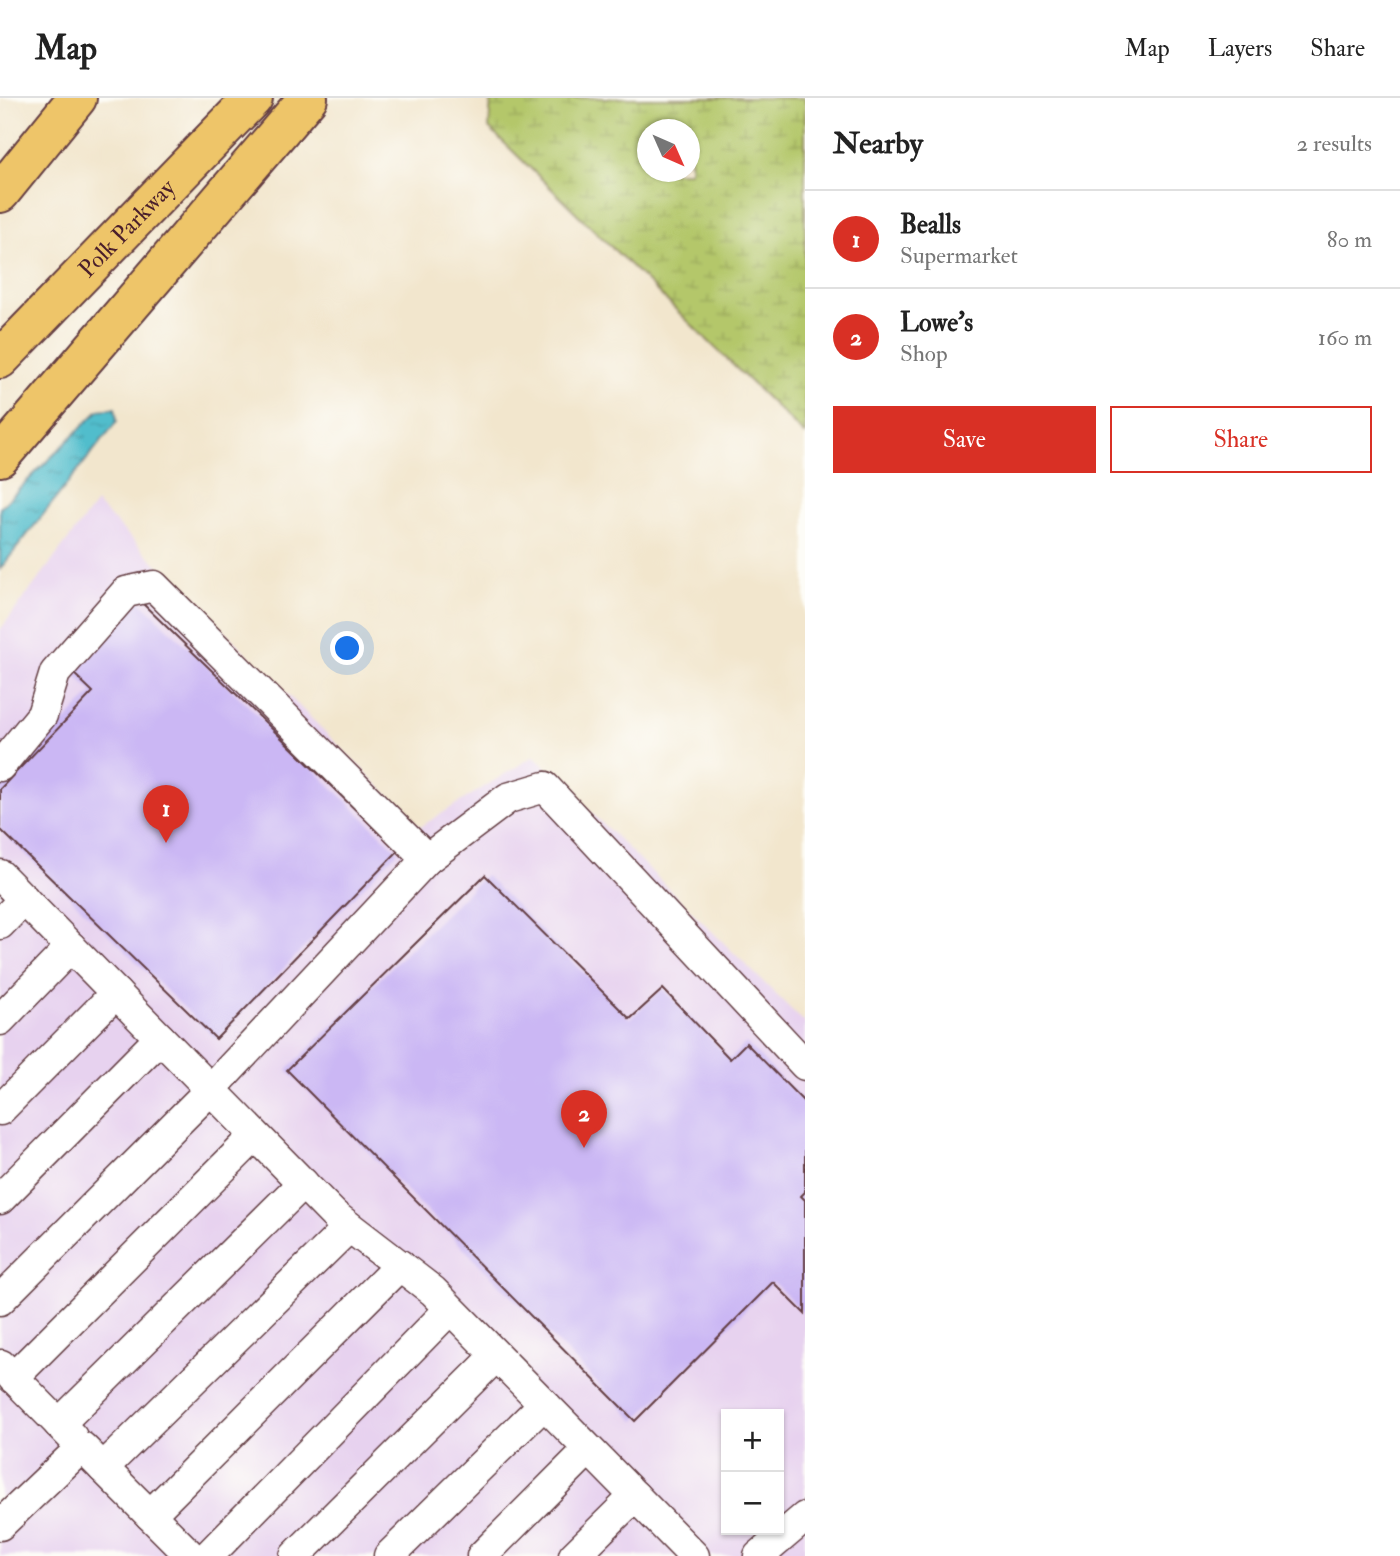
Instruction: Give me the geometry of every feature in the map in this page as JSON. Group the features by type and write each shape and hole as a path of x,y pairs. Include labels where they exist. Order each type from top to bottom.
{"highway":[{"path":"0,193 77,98"},
{"name":"Polk Parkway","path":"0,359 253,98"},
{"path":"0,457 308,98"}],"lane":[{"path":"0,766 42,715 55,673 126,592 154,586 427,859"},
{"path":"0,1300 211,1089 427,859 508,799 545,787 805,1065"},
{"path":"0,875 303,1183 349,1227 400,1265 450,1309 635,1496 682,1552"},
{"path":"0,924 24,900"},
{"path":"0,1020 71,947"},
{"path":"0,1110 116,993"},
{"path":"0,1199 160,1038"},
{"path":"191,1556 7,1371 255,1136"},
{"path":"59,1424 303,1183"},
{"path":"0,1525 93,1457 349,1227"},
{"path":"150,1515 400,1265"},
{"path":"208,1556 450,1309"},
{"path":"295,1556 495,1357"},
{"path":"388,1556 543,1405"},
{"path":"482,1556 588,1450"},
{"path":"574,1556 635,1496"},
{"path":"759,1556 805,1517"}],"shaded area":[{"path":"96,503 420,827 534,756 805,1023 805,1550 799,1556 0,1556 0,630"}],"green space":[{"path":"491,98 805,98 805,435 489,128"}],"water":[{"path":"115,408 117,421 0,569 0,508 99,410"}],"building":[{"path":"139,600 398,851 216,1039 0,829 0,789 93,692 71,671"},
{"path":"485,875 630,1019 663,989 730,1059 746,1043 805,1103 805,1192 801,1196 805,1200 805,1314 773,1282 635,1421 287,1070"}],"place":[{"name":"Bealls","path":"166,843"},
{"name":"Lowe's","path":"584,1148"}]}
